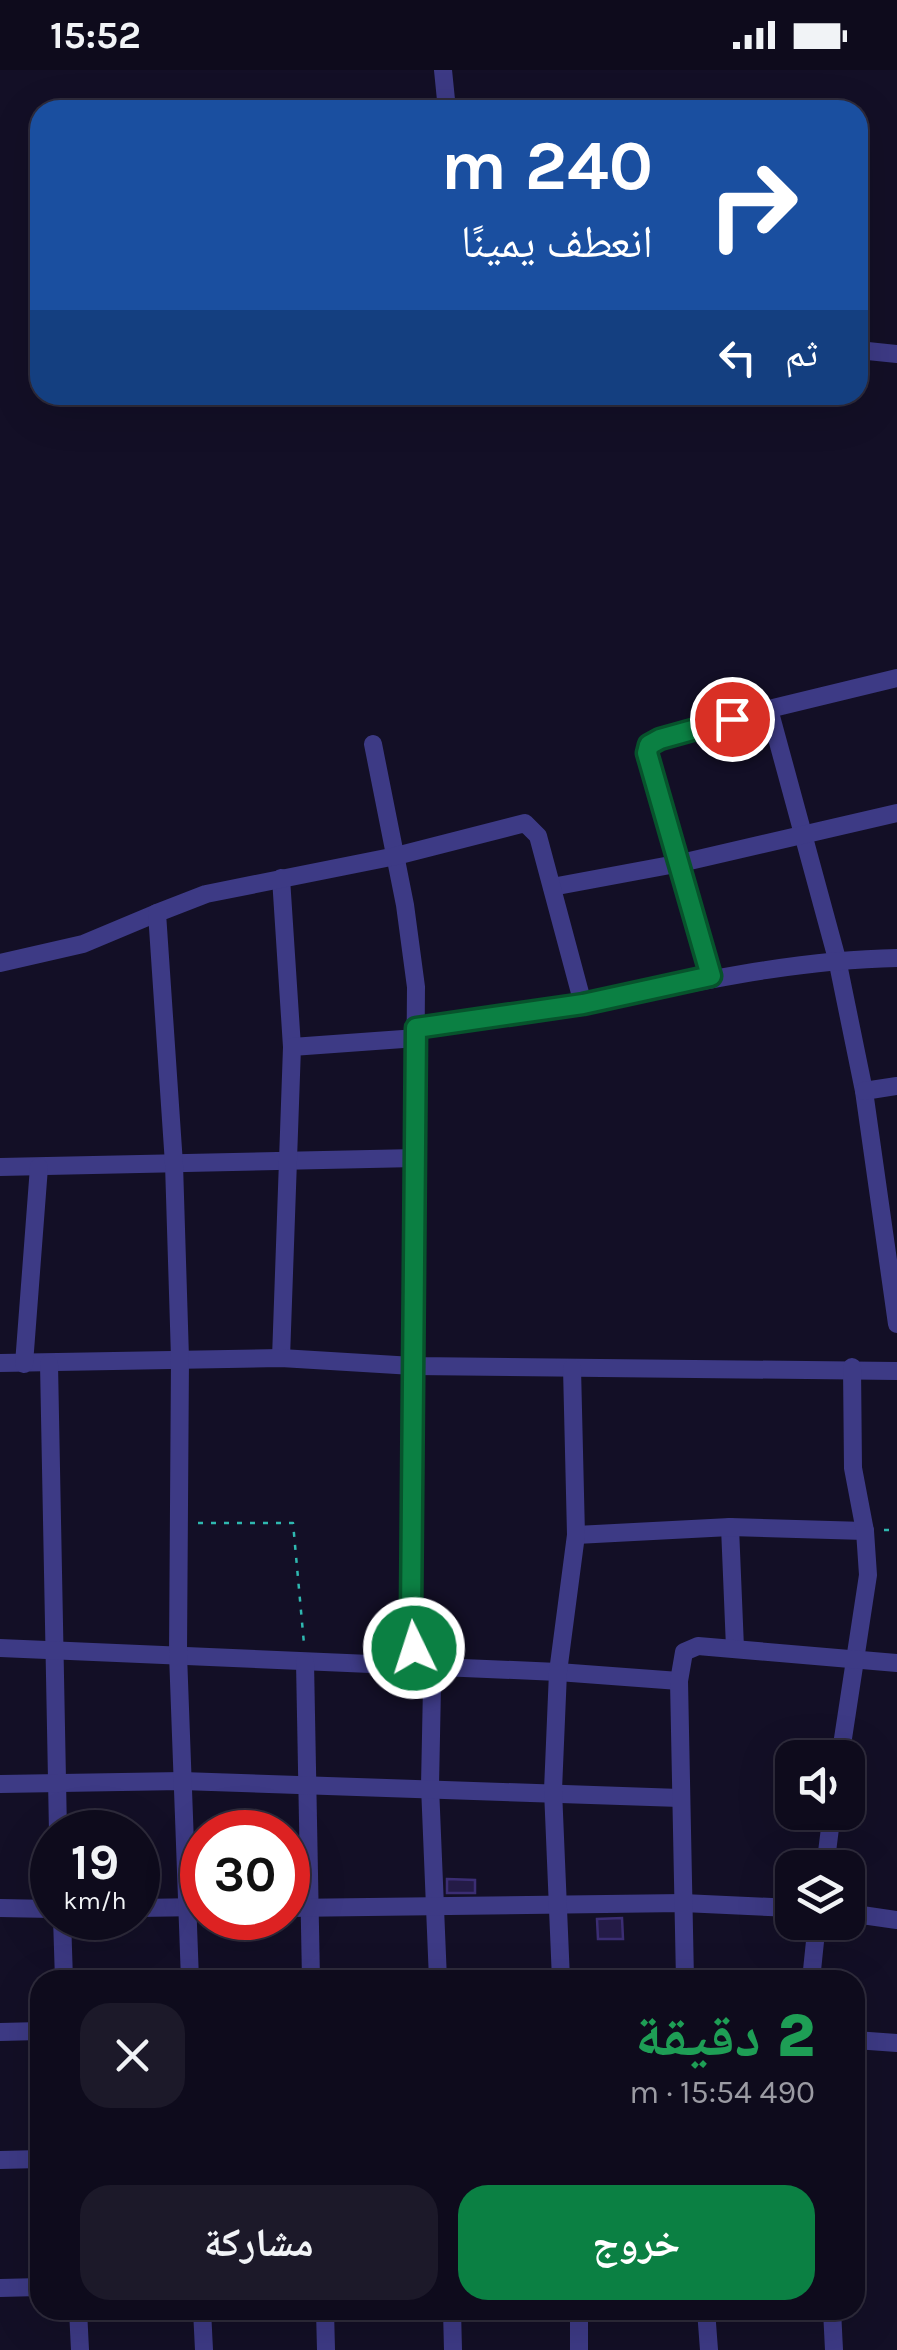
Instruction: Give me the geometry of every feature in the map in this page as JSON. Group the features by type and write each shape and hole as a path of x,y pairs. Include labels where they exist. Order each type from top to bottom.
{"street":[{"path":"443,70 447,100"},
{"path":"868,351 897,354"},
{"path":"711,976 682,863 648,758 649,745 769,709 897,678"},
{"path":"769,709 837,959 890,1219 897,1324"},
{"path":"374,744 411,944 416,1033 411,1618 414,1648 432,1686 430,1786 437,1970"},
{"path":"552,887 682,863 897,813"},
{"path":"0,962 82,944 206,894 396,856 525,823 538,836 583,1004"},
{"path":"281,1358 292,1047 282,878"},
{"path":"158,913 174,1164 180,1358 178,1654 185,1810"},
{"path":"292,1047 416,1033 583,1004 711,976 837,959 897,958"},
{"path":"864,1091 897,1086"},
{"path":"0,1167 416,1158"},
{"path":"24,1364 39,1166"},
{"path":"0,1363 281,1358 413,1366 852,1367 897,1371"},
{"path":"49,1364 57,1810"},
{"path":"843,1740 867,1594 866,1531 856,1496 852,1367"},
{"path":"561,1970 554,1790 558,1672 576,1535 572,1368"},
{"path":"576,1535 730,1528 866,1531"},
{"path":"730,1528 735,1648"},
{"path":"0,1648 558,1672 679,1681"},
{"path":"684,1970 681,1661 690,1648 735,1648 897,1662"},
{"path":"305,1662 308,1810"},
{"path":"0,1784 182,1781 430,1786 680,1798"},
{"path":"311,1970 310,1908 683,1903 775,1907"},
{"path":"0,1908 30,1908"},
{"path":"865,1915 897,1920"},
{"path":"63,1940 64,1970"},
{"path":"191,1970 193,1940"},
{"path":"811,1970 816,1940"},
{"path":"0,2032 30,2031"},
{"path":"865,2041 897,2043"},
{"path":"0,2160 30,2159"},
{"path":"0,2288 30,2287"},
{"path":"78,2320 80,2350"},
{"path":"202,2320 204,2350"},
{"path":"324,2320 326,2350"},
{"path":"452,2320 453,2350"},
{"path":"579,2320 579,2350"},
{"path":"707,2320 709,2350"},
{"path":"832,2320 834,2350"}],"path":[{"path":"181,1522 293,1522 305,1662"}],"building":[{"path":"447,1879 475,1880 475,1893 447,1893"},
{"path":"622,1918 623,1939 598,1939 597,1919"}],"route":[{"path":"414,1648 411,1618 416,1028 583,1004 711,976 682,863 647,753 652,742 732,719"}]}
